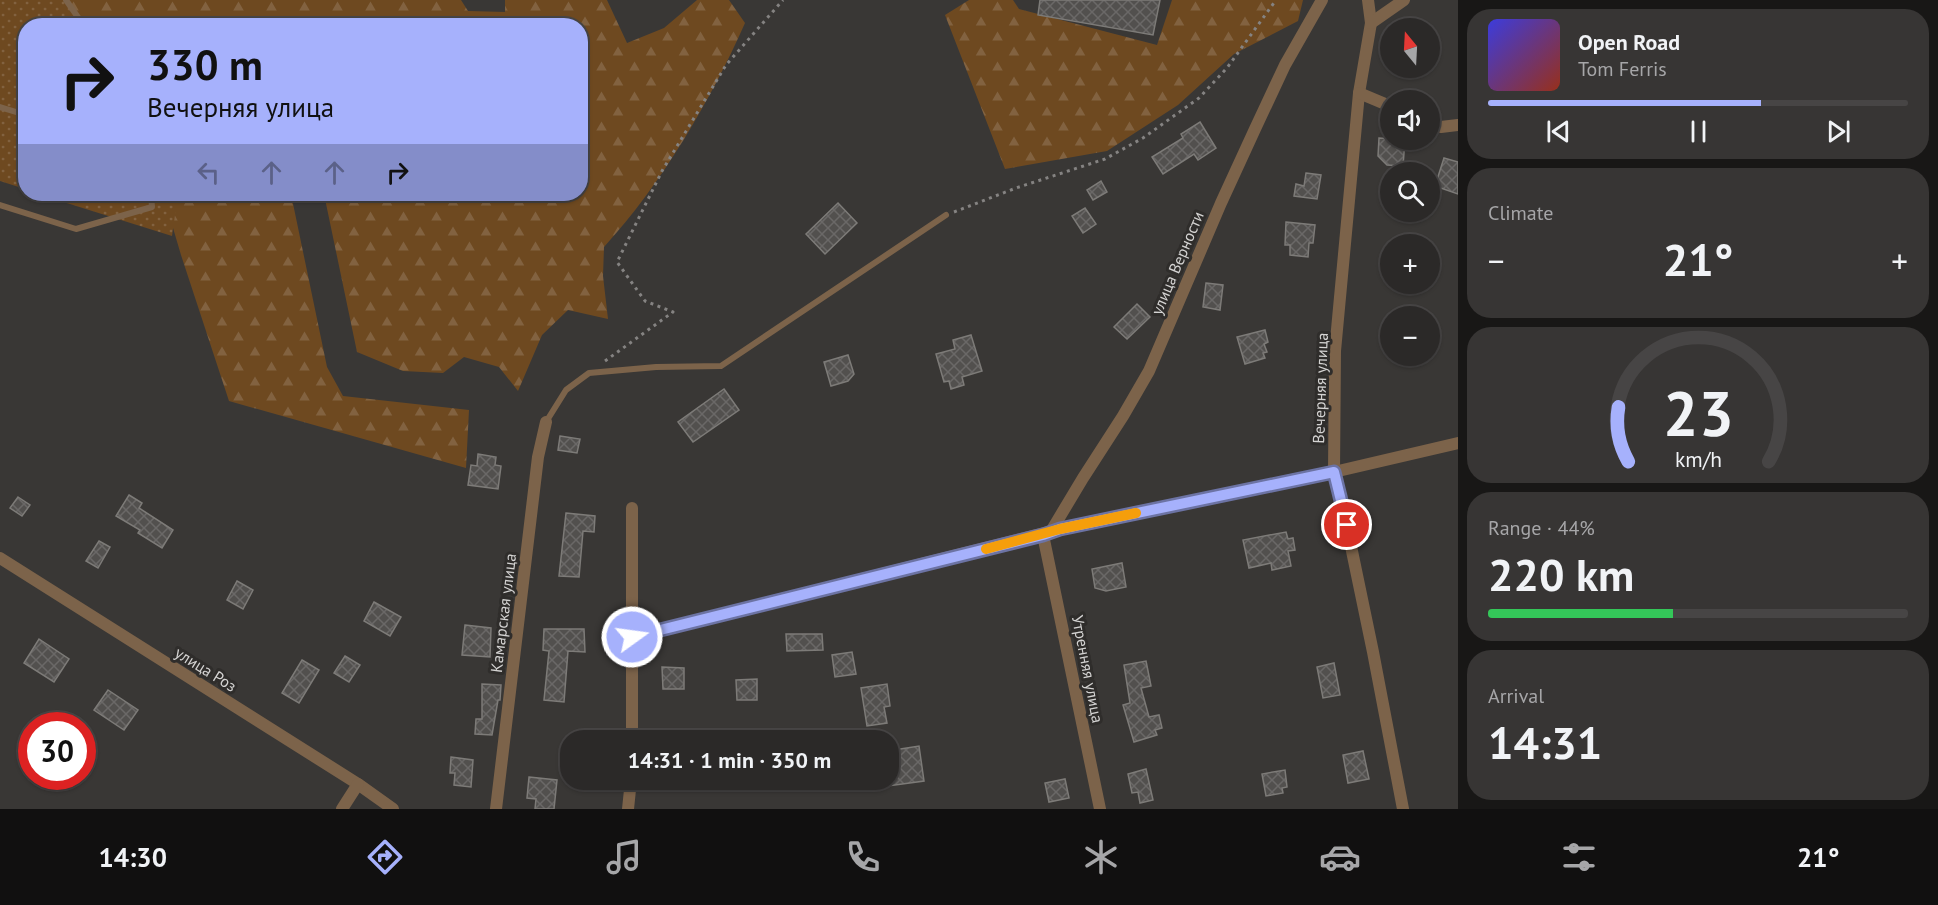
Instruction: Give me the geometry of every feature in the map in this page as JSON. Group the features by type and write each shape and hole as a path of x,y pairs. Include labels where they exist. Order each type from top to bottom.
{"street":[{"name":"улица Верности","path":"1046,534 1123,416 1149,371 1255,129 1286,65 1323,0"},
{"name":"Вечерняя улица","path":"1368,0 1371,22 1359,93 1335,351 1334,472 1373,652 1403,809"},
{"path":"1371,22 1404,0"},
{"path":"1359,93 1380,102"},
{"path":"1440,126 1458,125"},
{"name":"Камарская улица","path":"496,809 538,457 546,422"},
{"path":"632,637 1046,534 1458,443"},
{"path":"632,508 632,730"},
{"name":"Утренняя улица","path":"1046,534 1100,809"},
{"name":"улица Роз","path":"0,558 358,784 393,809"},
{"path":"342,809 358,784"},
{"path":"628,809 629,790"}],"lane":[{"path":"66,0 78,18"},
{"path":"0,107 18,113"},
{"path":"0,205 75,229 152,207 152,201"},
{"path":"546,422 566,390 589,373 656,367 721,366 946,215"}],"path":[{"path":"589,373 673,312 645,301 617,262 662,171 726,65 783,0"},
{"path":"946,215 1016,188 1105,159 1143,138 1199,98 1227,68 1276,0"}],"green space":[{"path":"0,0 66,0 79,18 18,18 18,187 0,181"},
{"path":"38,0 461,0 468,11 505,12 505,0 607,0 627,43 664,28 697,0 729,0 745,23 717,82 683,141 645,197 604,247 603,276 608,319 568,310 542,335 518,391 499,367 464,357 443,373 403,371 357,352 325,201 588,201 588,18 72,18"},
{"path":"969,0 1013,0 1019,9 1157,45 1172,0 1303,0 1298,21 1234,54 1178,105 1107,151 1005,169 945,15"},
{"path":"60,201 177,201 172,236"},
{"path":"165,201 292,201 327,367 343,396 469,410 466,468 229,401"}],"building":[{"path":"1040,0 1160,0 1153,35 1038,15"},
{"path":"1200,122 1216,148 1198,160 1194,154 1163,174 1152,157 1183,138 1181,134"},
{"path":"1379,138 1380,150 1404,150 1403,162 1384,162 1378,156"},
{"path":"1444,158 1458,162 1458,194 1440,188 1440,170"},
{"path":"1306,173 1321,175 1317,199 1294,196 1296,184 1304,186"},
{"path":"1101,181 1107,192 1093,200 1087,190"},
{"path":"838,203 857,223 825,254 806,234"},
{"path":"1085,208 1096,224 1083,233 1072,216"},
{"path":"1286,222 1315,225 1313,243 1309,243 1308,257 1290,255 1290,245 1285,245"},
{"path":"1206,283 1223,285 1220,310 1203,307"},
{"path":"1137,304 1150,317 1127,339 1114,327"},
{"path":"1265,330 1268,342 1264,344 1267,352 1263,353 1265,358 1245,364 1237,337"},
{"path":"971,335 982,371 962,377 964,385 951,389 949,381 944,382 936,354 955,349 953,340"},
{"path":"848,355 854,374 848,381 831,386 824,362"},
{"path":"724,389 739,410 693,442 678,422"},
{"path":"560,436 580,439 577,453 558,450"},
{"path":"478,454 496,457 495,465 501,466 498,489 468,485 471,465 477,466"},
{"path":"129,495 142,503 139,508 173,530 162,548 138,533 140,530 116,516"},
{"path":"18,497 30,505 22,516 10,508"},
{"path":"566,513 595,516 594,532 583,531 579,577 559,576"},
{"path":"1286,532 1288,539 1293,538 1295,550 1288,551 1291,566 1272,570 1271,563 1249,568 1243,540"},
{"path":"99,541 110,547 98,568 86,561"},
{"path":"1122,563 1126,587 1106,591 1095,588 1092,569"},
{"path":"237,581 253,590 243,609 227,600"},
{"path":"374,602 401,617 390,636 364,621"},
{"path":"465,625 491,628 490,657 462,655"},
{"path":"544,629 584,629 585,652 568,651 564,702 544,700 549,651 543,650"},
{"path":"786,634 822,634 823,650 787,651"},
{"path":"39,639 69,659 54,682 24,663"},
{"path":"852,652 856,674 835,677 832,655"},
{"path":"345,656 360,665 349,682 334,673"},
{"path":"302,660 319,670 299,703 282,693"},
{"path":"1146,661 1151,686 1141,688 1149,717 1159,715 1162,728 1155,730 1157,735 1134,742 1123,705 1130,703 1124,665"},
{"path":"1334,663 1340,695 1323,698 1317,667"},
{"path":"662,667 684,668 684,689 663,689"},
{"path":"757,679 757,700 737,700 736,680"},
{"path":"482,684 501,685 492,735 475,734 476,719 482,719"},
{"path":"887,684 890,706 884,707 887,723 867,726 861,688"},
{"path":"108,690 138,710 124,730 94,710"},
{"path":"919,746 924,781 899,784 899,749"},
{"path":"1363,751 1369,779 1348,783 1343,755"},
{"path":"451,757 473,760 471,787 454,785 455,773 450,773"},
{"path":"1146,769 1153,800 1140,803 1138,792 1132,793 1128,774"},
{"path":"1285,770 1287,787 1282,788 1283,793 1266,796 1262,774"},
{"path":"529,777 557,780 554,809 535,809 536,799 527,798"},
{"path":"1065,779 1069,798 1049,802 1045,783"}],"slow traffic":[{"path":"986,549 1060,529 1136,513"}],"route":[{"path":"632,637 1060,529 1334,472 1347,525"}]}
